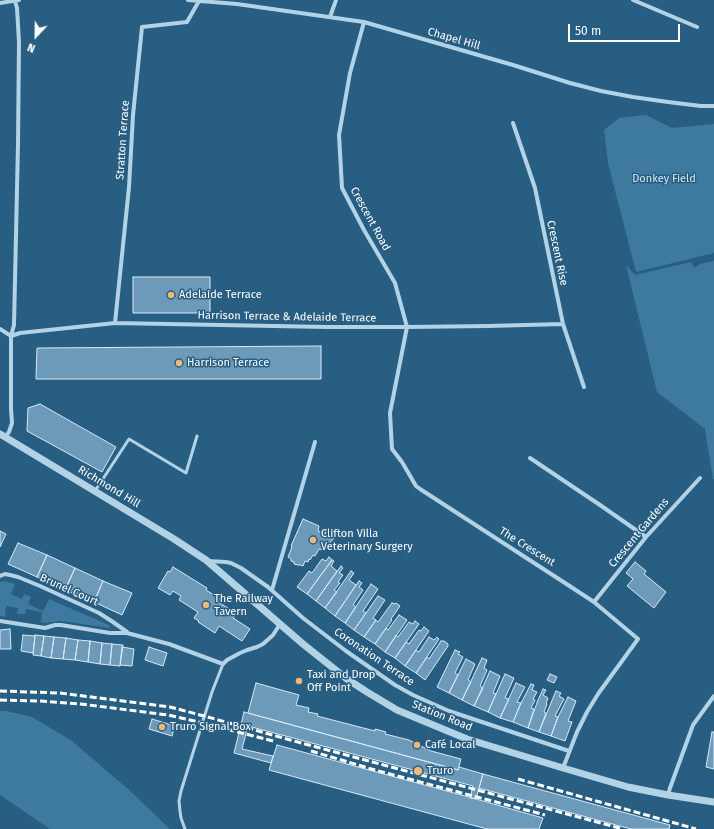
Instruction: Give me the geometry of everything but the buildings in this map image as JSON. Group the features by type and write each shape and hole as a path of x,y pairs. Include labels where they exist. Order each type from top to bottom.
{"street":[{"path":"0,3 17,0 16,8 19,42 14,325 11,336 12,423 11,427 3,436"},
{"name":"Chapel Hill","path":"188,0 237,4 364,22 570,83 602,91 668,102 714,106"},
{"path":"330,17 336,0"},
{"path":"633,0 698,27"},
{"name":"Stratton Terrace","path":"115,323 129,187 133,115 142,27 187,22 200,1"},
{"name":"Crescent Road","path":"364,22 350,73 338,135 342,188 364,230 395,283 406,327"},
{"name":"Crescent Rise","path":"512,123 535,188 563,324 584,387"},
{"name":"Harrison Terrace & Adelaide Terrace","path":"11,336 20,333 115,323 327,327 563,324"},
{"name":"The Crescent","path":"406,327 390,413 392,449 402,462 416,486 463,518 565,582 594,602 638,639 603,687 587,712 577,732 563,768"},
{"path":"0,328 11,336"},
{"name":"Richmond Hill","path":"3,436 174,538 206,560"},
{"path":"272,590 314,442"},
{"path":"530,458 646,537"},
{"name":"Crescent Gardens","path":"594,602 646,537 700,478"},
{"name":"Coronation Terrace","path":"206,560 231,563 241,568 272,590 303,618 335,642 386,678 409,692 449,710 569,751"},
{"name":"Station Road","path":"206,560 303,644 348,679 397,710 467,739 628,787 714,802"},
{"name":"Brunel Court","path":"0,576 5,574 10,575 40,586 99,614 127,632"},
{"name":"Brunel Court","path":"0,621 39,628 61,625 110,633 127,632 169,644 223,664"},
{"path":"223,664 240,653 263,644 273,635 280,624"},
{"path":"668,795 694,725 714,696"}],"lane":[{"path":"95,491 129,439 186,473 197,436"},
{"path":"185,829 181,818 179,801 181,791 212,692 223,664"}],"green space":[{"name":"Donkey Field","path":"646,115 672,128 714,124 714,253 636,272 608,163 604,130 619,118"},
{"path":"714,261 714,480 705,429 657,392 626,265 635,275 691,262 694,268 700,264"},
{"path":"5,581 15,584 11,594 22,599 24,594 31,597 28,604 43,611 49,599 109,625 110,628 61,621 45,623 41,622 42,612 26,609 25,614 17,614 18,608 6,606 5,617 0,616 0,582"},
{"path":"0,711 7,711 32,717 72,741 128,789 170,829 50,829 0,795"}],"railway":[{"path":"0,691 60,693 170,707 623,829"},
{"path":"0,700 81,704 168,715 273,741"},
{"path":"311,751 375,770 545,815"},
{"path":"518,779 696,829"}],"place":[{"name":"Adelaide Terrace","path":"171,295"},
{"name":"Harrison Terrace","path":"179,363"},
{"name":"Clifton Villa Veterinary Surgery","path":"313,540"},
{"name":"The Railway Tavern","path":"206,605"},
{"name":"Taxi and Drop Off Point","path":"299,681"},
{"name":"Truro Signal Box","path":"162,727"},
{"name":"Café Local","path":"417,745"},
{"name":"Truro","path":"418,771"}]}
